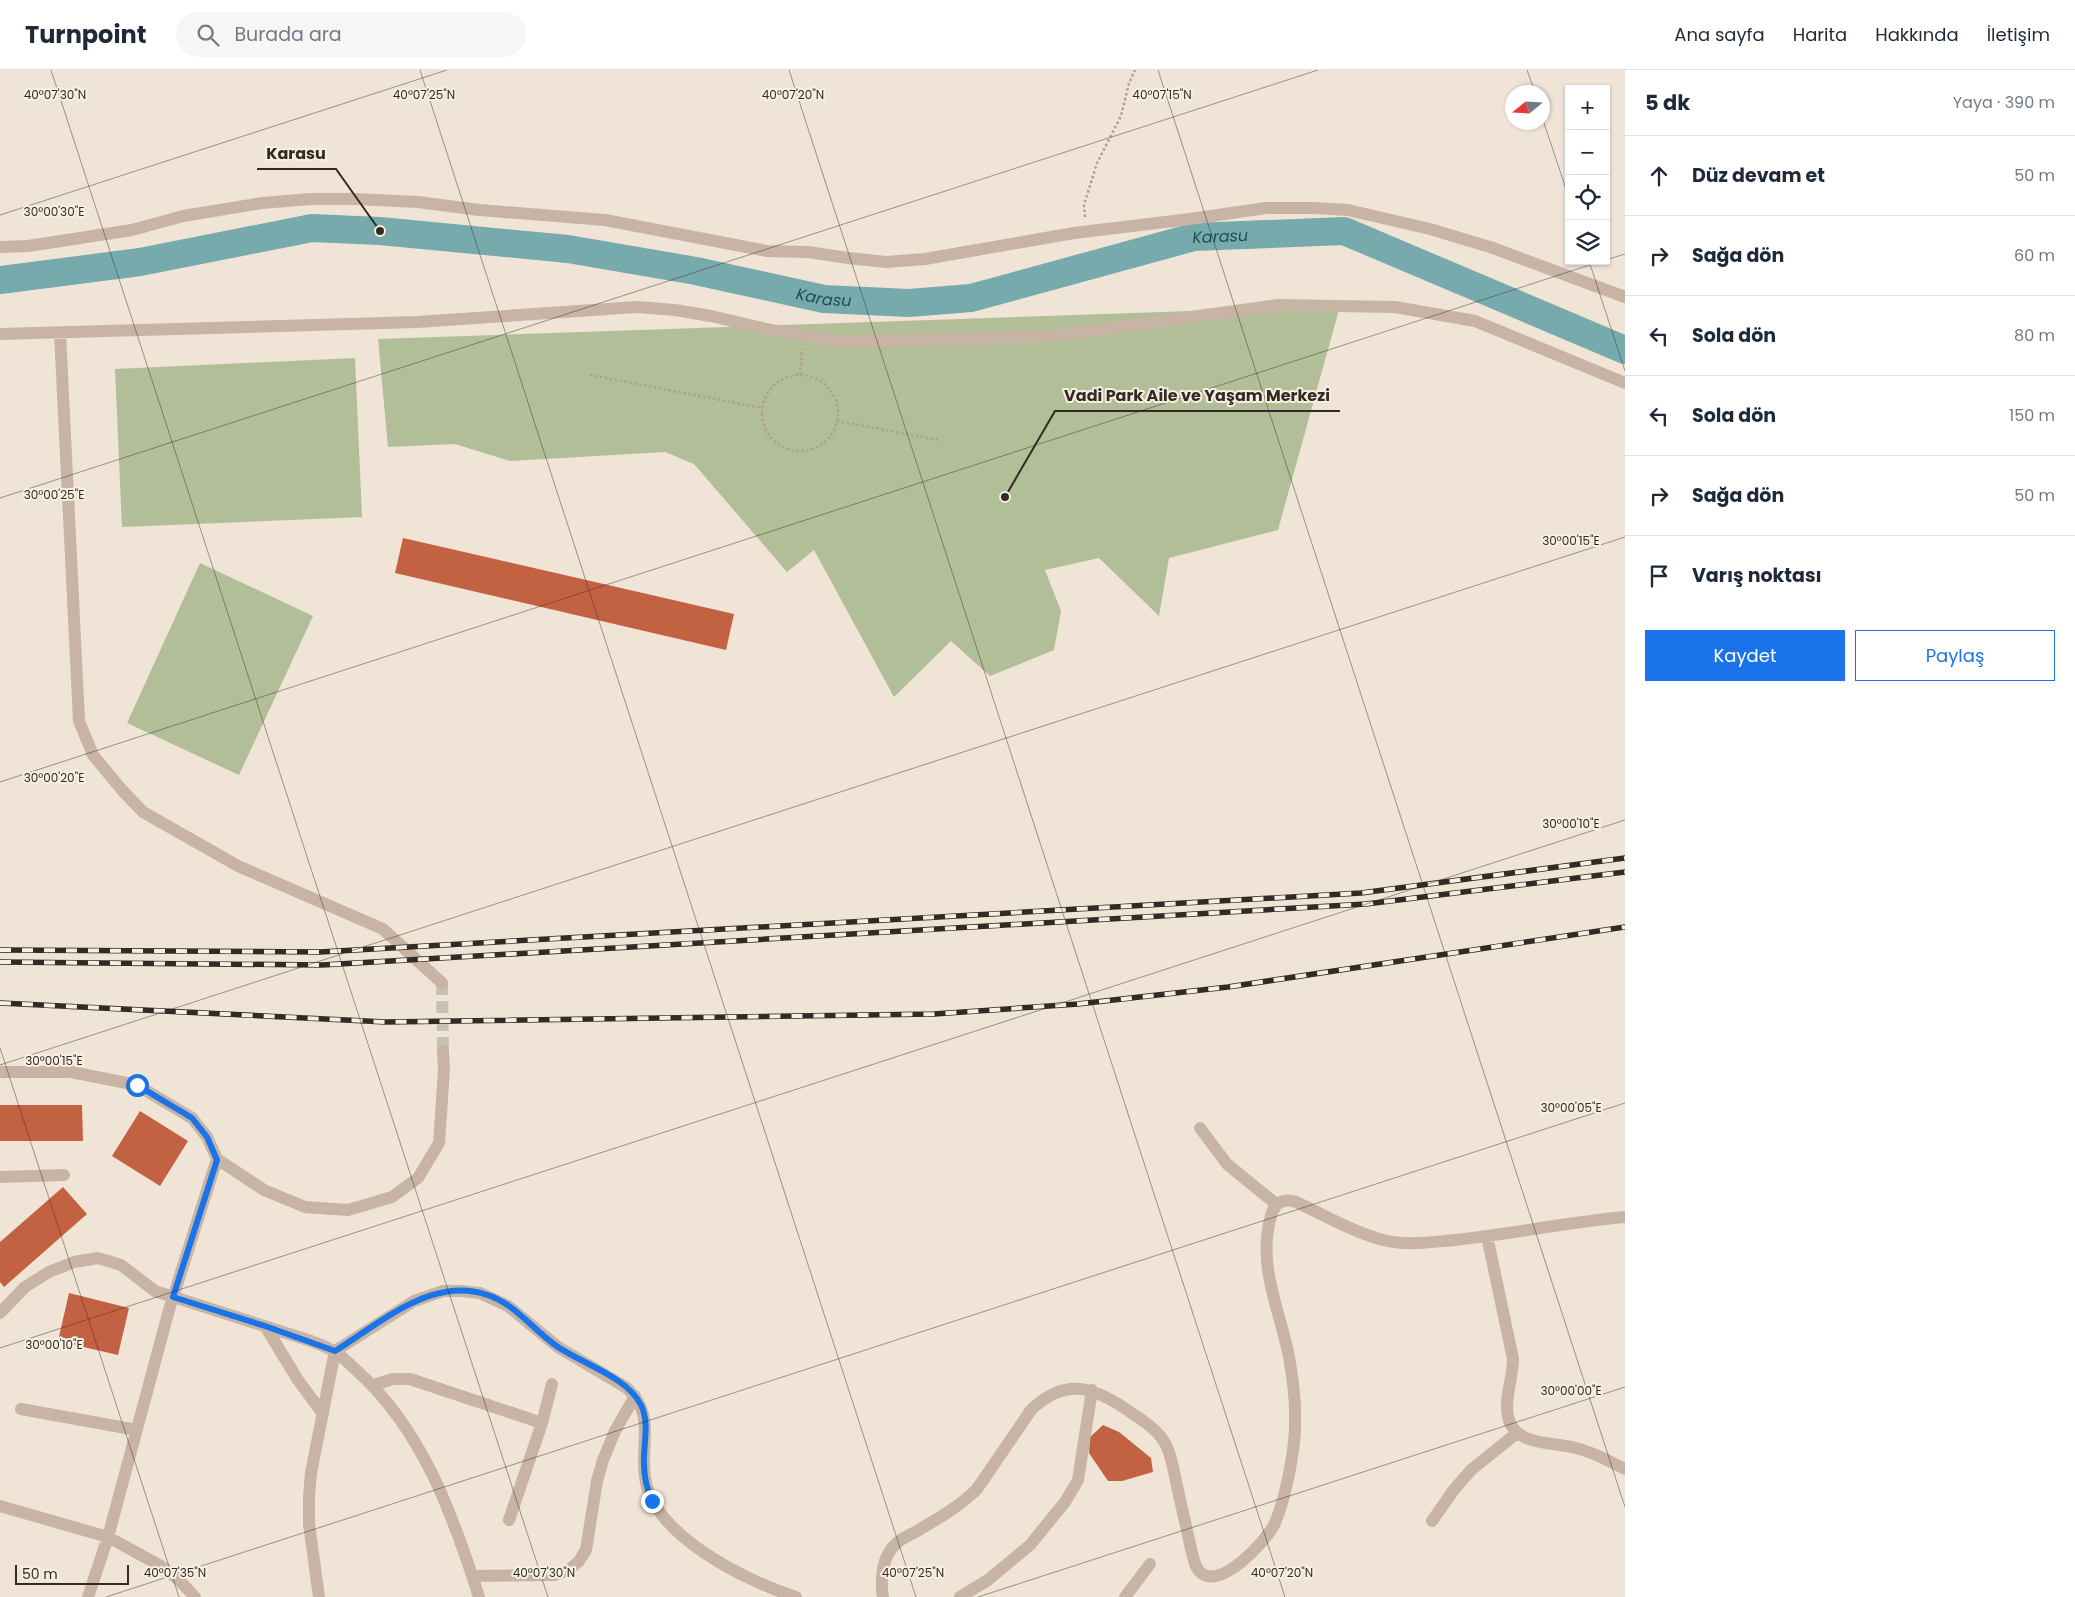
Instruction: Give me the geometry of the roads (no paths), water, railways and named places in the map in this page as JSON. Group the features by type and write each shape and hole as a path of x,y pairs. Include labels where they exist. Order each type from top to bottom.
{"street":[{"path":"0,247 28,246 132,230 183,216 216,210 310,199 418,202 479,210 605,220 662,229 767,251 808,252 886,262 925,259 1085,231 1266,208 1348,210 1430,228 1625,297"},
{"path":"0,334 418,322 637,307 675,310 711,316 766,329 841,342 1054,336 1278,305 1395,307 1475,321 1625,383"},
{"path":"60,333 79,721 93,755 122,790 144,812 238,866 383,929 442,983"},
{"path":"0,1072 71,1072 137,1085 192,1118 207,1137 217,1160 264,1190 305,1208 348,1210 392,1197 418,1178 439,1143 444,1070 443,1051"},
{"path":"1200,1128 1227,1164 1276,1204"},
{"path":"88,1597 108,1537 173,1297 217,1160"},
{"path":"0,1177 64,1175"},
{"path":"883,1597 881,1576 884,1565 896,1543 952,1511 966,1500 977,1489 1031,1410 1041,1400 1064,1390 1078,1388 1092,1390 1122,1406 1150,1426 1165,1443 1170,1454 1192,1553 1196,1567 1201,1573 1208,1576 1217,1576 1255,1552 1265,1540 1274,1523 1294,1448 1295,1400 1293,1376 1269,1281 1266,1261 1269,1223 1276,1204 1289,1200 1296,1202 1369,1236 1413,1244 1487,1236 1580,1221 1625,1217"},
{"path":"1487,1236 1513,1360 1507,1408 1508,1418 1517,1433 1525,1438 1578,1448 1625,1469"},
{"path":"0,1313 13,1298 36,1280 61,1266 86,1258 110,1261 121,1265 155,1291 265,1326 335,1351 374,1386 400,1419 437,1485 454,1522 479,1597"},
{"path":"319,1597 309,1524 309,1497 311,1473 335,1351 414,1301 443,1291 462,1290 480,1293 508,1306 558,1347 627,1388 635,1396 644,1413 646,1423 645,1478 652,1501 658,1511 686,1538 714,1559 758,1583 796,1597"},
{"path":"265,1326 298,1380 323,1414"},
{"path":"374,1386 393,1379 410,1379 542,1423"},
{"path":"509,1520 542,1423 552,1384"},
{"path":"960,1597 995,1575 1030,1545 1065,1502 1078,1480 1092,1390"},
{"path":"472,1576 554,1575 562,1574 575,1566 586,1550 603,1460 615,1431 635,1396"},
{"path":"21,1409 136,1430"},
{"path":"1432,1521 1452,1491 1471,1470 1517,1433"},
{"path":"0,1506 108,1537 161,1566 179,1580 195,1597"},
{"path":"1125,1597 1150,1564"}],"waterway":[{"name":"Karasu","path":"0,280 140,262 312,228 380,231 568,249 696,271 824,299 909,303 971,298 1194,237 1344,231 1625,350"}],"tunnel":[{"path":"442,983 443,1051"}],"railway":[{"path":"0,950 320,952 1361,893 1625,858"},
{"path":"0,962 322,965 1366,904 1625,872"},
{"path":"0,1003 386,1022 934,1014 1078,1004 1228,987 1625,927"}],"place":[{"name":"Karasu","path":"380,231"},
{"name":"Vadi Park Aile ve Yaşam Merkezi","path":"1005,497"}]}
